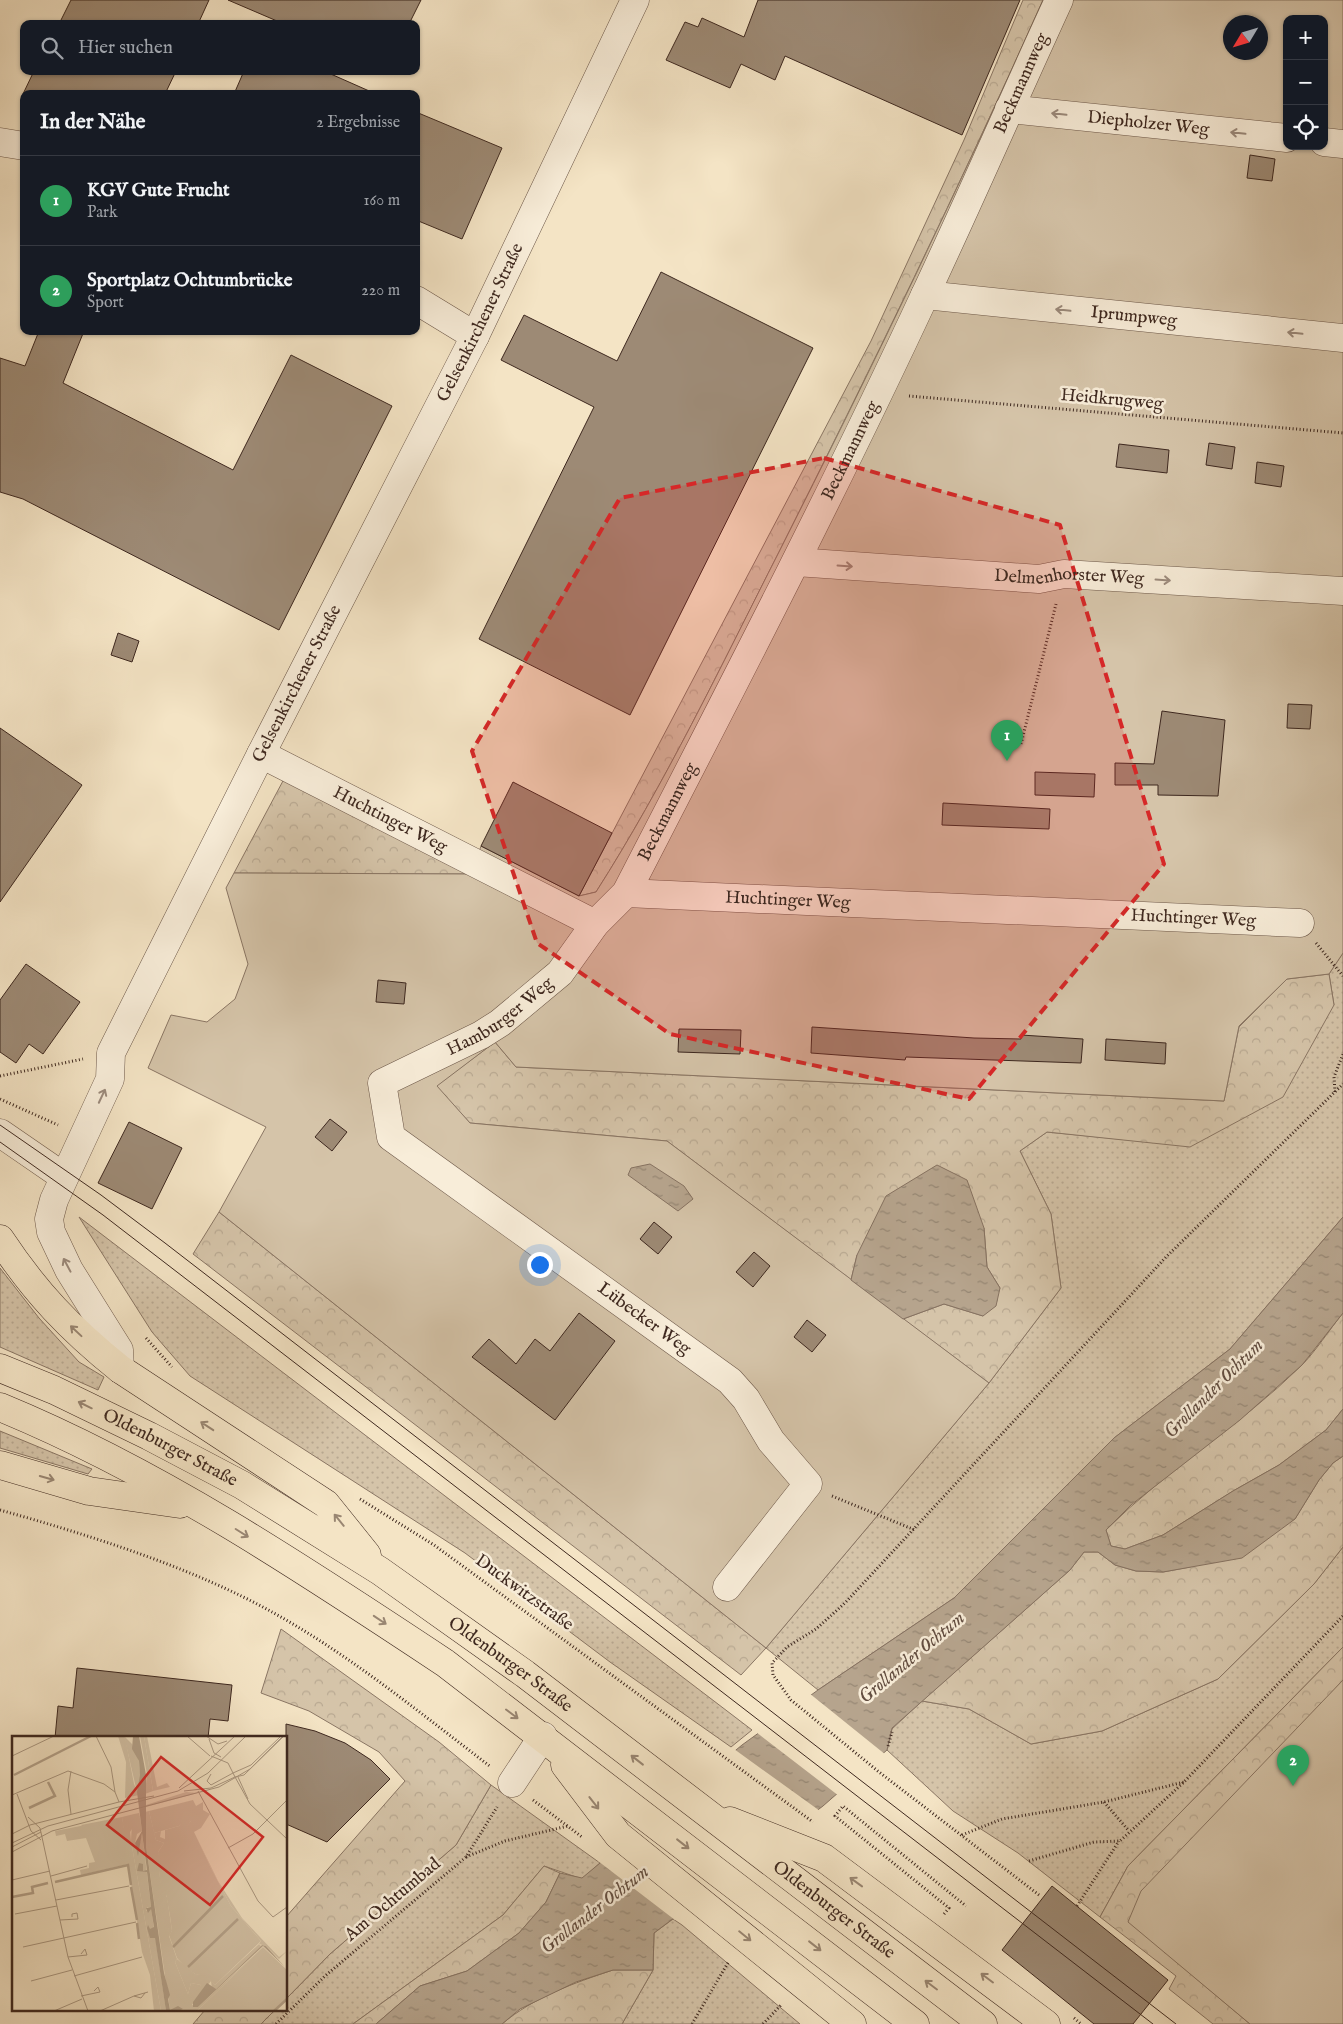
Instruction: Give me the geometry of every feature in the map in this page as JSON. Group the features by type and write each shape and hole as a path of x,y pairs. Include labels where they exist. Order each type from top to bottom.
{"highway":[{"path":"0,1239 30,1283 53,1310 120,1369 326,1504 380,1571"},
{"name":"Oldenburger Straße","path":"0,1368 140,1432 242,1485 380,1571 525,1674 983,2024"},
{"path":"0,1407 81,1444 201,1507 370,1613 445,1663 543,1736 915,2024"},
{"path":"0,1465 89,1491 201,1507"},
{"path":"543,1736 618,1835 852,2024"},
{"path":"705,1812 824,1858 1046,2024"}],"street":[{"name":"Gelsenkirchener Straße","path":"120,1369 119,1350 69,1270 51,1232 49,1219 54,1200 110,1080 111,1054 260,754 475,336 635,0"},
{"name":"Beckmannweg","path":"626,893 796,562 878,393 925,295 1059,0"},
{"name":"Diepholzer Weg","path":"1009,109 1283,138"},
{"path":"0,142 20,145"},
{"path":"1328,142 1343,144"},
{"name":"Iprumpweg","path":"925,295 1343,338"},
{"path":"420,302 475,336"},
{"name":"Delmenhorster Weg","path":"796,562 1039,580 1064,574 1343,591"},
{"name":"Huchtinger Weg","path":"260,754 595,924"},
{"path":"595,924 626,893"},
{"name":"Huchtinger Weg","path":"626,893 1300,924"},
{"name":"Hamburger Weg","path":"382,1083 481,1035 500,1023 560,973 595,924"},
{"name":"Lübecker Weg","path":"382,1083 391,1137 730,1381 746,1398 771,1441 808,1484"},
{"path":"0,1133 64,1177"},
{"path":"727,1587 808,1484"},
{"path":"512,1784 543,1736"}],"path":[{"name":"Heidkrugweg","path":"878,393 1343,433"},
{"path":"1021,744 1064,574"},
{"path":"1300,924 1343,976"},
{"path":"0,1076 111,1054"},
{"path":"1335,1092 1334,1077 1343,1054"},
{"path":"1038,1895 878,1772 791,1700 773,1675 772,1663 787,1647 816,1629 845,1603 915,1530 1166,1257 1343,1084"},
{"path":"0,1099 84,1136"},
{"path":"808,1484 842,1501 915,1530"},
{"name":"Duckwitzstraße","path":"359,1498 434,1545 821,1828"},
{"path":"0,1510 56,1526 168,1565 227,1590 272,1612 360,1669 583,1838"},
{"path":"1077,1906 1120,1841 1129,1831 1184,1782 1343,1616"},
{"path":"888,1746 892,1732"},
{"path":"962,1835 1002,1819 1104,1802 1184,1782"},
{"name":"Am Ochtumbad","path":"276,2024 325,1976 466,1857 512,1784"},
{"path":"1104,1802 1129,1831"},
{"path":"949,1908 835,1816 843,1806 966,1906"},
{"path":"466,1857 505,1841 568,1826"},
{"path":"1029,1861 1094,1842 1120,1841"},
{"path":"692,2024 732,1956"},
{"path":"763,2024 786,2000"}],"highlighted area":[{"path":"824,458 1060,525 1164,864 969,1099 670,1034 537,943 472,751 620,498"}],"green space":[{"path":"1023,0 1043,0 947,208 813,484 714,681 646,809 596,892 579,896 871,341 964,140"},
{"path":"1043,0 1343,0 1343,953 1329,974 1287,979 1239,1026 1224,1101 516,1067 495,1042 437,1086 470,1123 667,1141 989,1383 766,1648 219,1212 266,1127 148,1068 171,1015 207,1022 235,999 248,964 226,888 234,873 471,874 481,846 579,896 596,892 646,809 692,724 813,484 947,208"},
{"path":"284,779 471,874 234,873"},
{"path":"1343,953 1343,1217 1230,1349 1114,1438 954,1598 818,1690 766,1648 989,1383 1061,1288 1051,1214 1020,1151 1047,1132 1190,1146 1334,1005 1329,974"},
{"path":"1329,974 1334,1005 1283,1097 1190,1147 1047,1132 1020,1151 1051,1214 1061,1288 989,1383 903,1319 944,1304 983,1316 1000,1288 987,1267 984,1228 857,1255 851,1280 667,1141 470,1123 436,1086 495,1042 516,1067 1224,1101 1239,1027 1287,979"},
{"path":"219,1212 766,1648 741,1675 193,1254"},
{"path":"79,1217 752,1730 731,1747 610,1662 465,1553 190,1376 152,1332"},
{"path":"0,1268 39,1318 79,1362 104,1377 98,1390 0,1347"},
{"path":"1343,1313 1343,1409 1326,1430 1279,1465 1233,1491 1163,1535 1125,1549 1111,1546 1106,1530 1153,1488 1278,1388 1307,1360"},
{"path":"0,1431 92,1469 88,1474 0,1448"},
{"path":"1343,1456 1343,1547 1314,1584 1218,1679 1102,1731 1031,1744 969,1709 922,1701 1070,1570 1084,1552 1098,1552 1115,1565 1136,1571 1163,1572 1190,1567 1295,1519 1319,1480 1333,1463"},
{"path":"1343,1547 1343,1647 1128,1866 1100,1917 1018,1853 953,1811 887,1750 892,1729 922,1701 969,1709 1031,1744 1102,1731 1218,1679 1314,1584"},
{"path":"281,1629 439,1742 491,1785 456,1845 330,1954 288,1997 288,1915 405,1781 379,1752 309,1711 261,1693"},
{"path":"1343,1647 1343,1680 1128,1921 1250,2024 1213,2024 1169,1989 1176,1976 1100,1917 1128,1866"},
{"path":"1343,1680 1343,2024 1250,2024 1128,1922 1141,1891"},
{"path":"491,1785 600,1863 582,1879 544,1866 503,1915 353,2024 261,2024 273,2012 288,2012 288,1997 330,1954 456,1845"},
{"path":"544,1866 560,1873 546,1902 519,1933 467,1971 420,1986 376,2024 353,2024 503,1915"},
{"path":"673,1919 800,2024 622,2024 653,1970 654,1933"},
{"path":"613,1970 653,1970 622,2024 502,2024 514,2014 541,1998"},
{"path":"203,2012 273,2012 261,2024 193,2024"}],"water":[{"path":"650,1164 684,1186 693,1199 678,1211 628,1175 631,1168"},
{"path":"937,1165 967,1180 984,1228 987,1267 1000,1288 996,1306 983,1316 944,1304 903,1319 851,1280 857,1255 886,1196"},
{"name":"Grollander Ochtum","path":"1343,1217 1343,1313 1302,1365 1240,1420 1131,1505 1106,1530 1111,1546 1125,1549 1163,1535 1233,1491 1279,1465 1326,1430 1343,1409 1343,1456 1333,1463 1319,1480 1295,1519 1242,1558 1163,1572 1136,1571 1115,1565 1098,1552 1084,1552 1070,1570 892,1728 887,1750 823,1806 654,1933 653,1970 613,1970 576,1982 520,2009 502,2024 376,2024 420,1986 467,1971 519,1933 546,1902 560,1873 582,1878 742,1745 818,1690 954,1598 1114,1438 1230,1349"}],"pier":[{"path":"809,1693 886,1755 839,1796 756,1732"},
{"path":"734,1749 820,1811 675,1920 598,1861"}],"building":[{"path":"71,0 209,0 200,20 61,20"},
{"path":"228,0 421,0 411,20 275,20"},
{"path":"758,0 1020,0 962,135 785,56 775,80 741,64 730,88 666,60 685,22 698,27 702,18 744,37"},
{"path":"32,75 174,75 167,90 25,90"},
{"path":"242,75 333,75 367,90 236,90"},
{"path":"420,114 502,148 462,239 420,222"},
{"path":"1250,155 1275,159 1272,181 1247,178"},
{"path":"661,272 813,348 630,715 479,639 594,407 501,360 524,315 617,361"},
{"path":"37,335 82,335 63,383 233,470 291,355 392,406 279,630 23,499 0,492 0,358 25,366"},
{"path":"1209,443 1235,447 1232,469 1206,465"},
{"path":"1119,444 1169,450 1167,473 1116,467"},
{"path":"1257,462 1284,466 1281,487 1255,483"},
{"path":"118,633 139,641 132,662 111,655"},
{"path":"1288,704 1312,705 1310,729 1287,728"},
{"path":"1162,711 1225,720 1218,796 1158,795 1158,785 1115,785 1115,763 1154,764"},
{"path":"0,728 82,785 0,902"},
{"path":"1035,772 1095,774 1094,797 1035,795"},
{"path":"513,782 612,833 579,896 481,846"},
{"path":"943,803 1050,809 1049,829 942,825"},
{"path":"26,964 80,1002 43,1054 29,1044 16,1063 0,1052 0,1000"},
{"path":"378,980 406,983 404,1004 376,1002"},
{"path":"812,1027 974,1038 1021,1039 1021,1035 1083,1039 1081,1063 906,1057 905,1060 811,1053"},
{"path":"679,1029 741,1030 740,1054 678,1052"},
{"path":"1106,1039 1166,1043 1165,1064 1105,1060"},
{"path":"330,1119 347,1132 332,1151 315,1137"},
{"path":"129,1122 182,1148 152,1209 98,1183"},
{"path":"654,1222 672,1237 658,1254 640,1239"},
{"path":"754,1252 770,1266 753,1287 736,1272"},
{"path":"579,1313 615,1341 555,1420 472,1357 489,1339 516,1364 535,1339 550,1351"},
{"path":"807,1320 826,1335 812,1352 794,1337"},
{"path":"77,1668 232,1685 228,1721 210,1719 208,1736 55,1736 58,1706 73,1708"},
{"path":"286,1724 315,1731 345,1743 371,1760 390,1779 327,1842 288,1825 288,1736 286,1736"},
{"path":"1052,1886 1168,1980 1133,2024 1094,2024 1002,1950"}],"tram line":[{"path":"0,1125 101,1195 165,1243 1176,2024"},
{"path":"0,1142 103,1215 1153,2024"}],"place":[{"name":"KGV Gute Frucht","path":"1007,761"},
{"name":"Sportplatz Ochtumbrücke","path":"1293,1786"}]}
